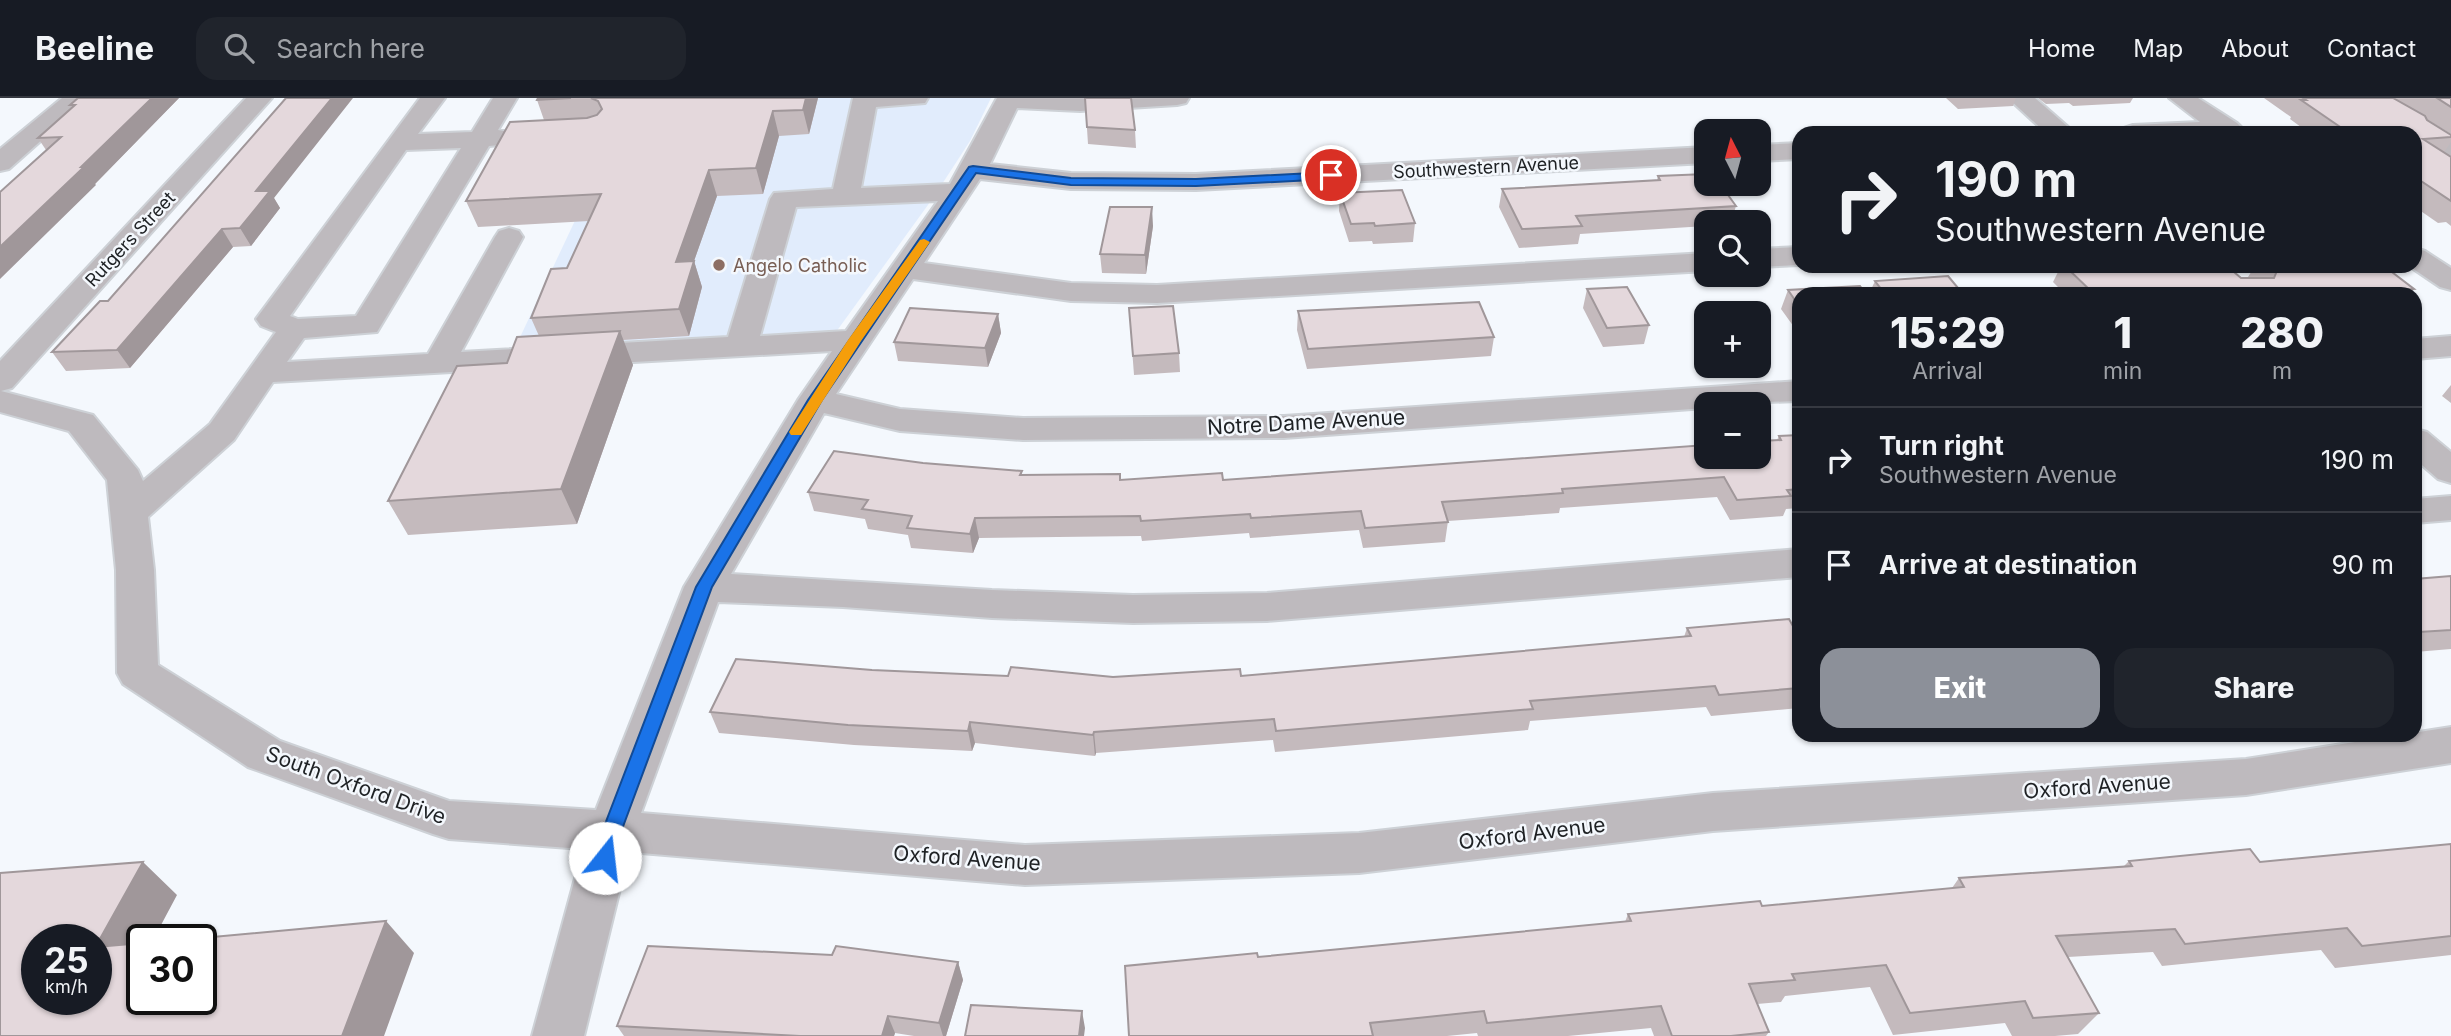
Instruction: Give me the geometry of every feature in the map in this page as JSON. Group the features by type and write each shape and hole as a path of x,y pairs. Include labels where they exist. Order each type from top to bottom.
{"street":[{"path":"0,163 11,146 77,98"},
{"name":"Rutgers Street","path":"0,381 260,98"},
{"path":"366,324 295,329 272,319 432,98"},
{"path":"341,368 505,98"},
{"path":"845,197 865,99 916,98"},
{"path":"558,1036 611,832 704,587 815,400 965,181 1008,99 1080,103 1177,98"},
{"path":"2020,98 2054,126"},
{"path":"2181,98 2226,126"},
{"path":"2371,98 2416,126"},
{"path":"2422,130 2451,148"},
{"path":"398,143 518,137"},
{"path":"1771,152 1792,151"},
{"name":"Southwestern Avenue","path":"741,346 784,199 845,197 965,181 1196,182 1694,156"},
{"path":"439,363 509,237"},
{"path":"1771,257 1792,256"},
{"path":"2422,262 2451,281"},
{"path":"906,269 1071,292 1157,294 1694,263"},
{"path":"129,513 222,432 295,329"},
{"path":"264,373 855,340"},
{"path":"2422,348 2451,346"},
{"name":"Notre Dame Avenue","path":"815,400 900,420 1023,429 1270,427 1792,391"},
{"name":"South Oxford Drive","path":"0,401 81,423 125,478 135,570 138,673 264,754 449,820 611,832"},
{"path":"2422,446 2451,471"},
{"path":"2422,510 2451,508"},
{"path":"704,587 992,604 1133,608 1267,607 1792,564"},
{"name":"Oxford Avenue","path":"611,832 745,840 1025,865 1359,853 1713,812 2246,776 2451,745"}],"shaded area":[{"name":"Angelo Catholic","path":"765,98 991,98 970,141 933,198 836,332 514,350 613,140"}],"building":[{"path":"78,98 152,98 0,247 0,192 61,137 38,138 75,105 70,105"},
{"path":"286,98 332,98 256,191 270,191 240,228 222,229 117,350 52,352 100,301 108,301"},
{"path":"538,98 571,98 537,100"},
{"path":"591,98 806,98 803,110 773,111 756,168 709,170 676,262 694,261 679,309 531,318 551,269 567,268 601,194 466,201 510,122 587,118 597,115 602,109 598,101"},
{"path":"1085,98 1131,98 1135,130 1087,127"},
{"path":"2303,98 2393,98 2425,116 2451,135 2423,139 2451,157 2451,201 2422,182 2422,126 2339,126 2301,100 2306,100"},
{"path":"2437,98 2451,98 2451,107"},
{"path":"1694,174 1694,196 1729,196 1736,206 1576,216 1582,226 1522,229 1502,189 1660,180 1658,176"},
{"path":"1402,190 1415,223 1375,226 1374,223 1351,224 1340,193"},
{"path":"1110,207 1152,207 1145,255 1100,254"},
{"path":"2072,273 2235,273 2241,278 2274,278 2276,273 2393,273 2411,287 2087,287"},
{"path":"1948,276 1957,287 1880,287 1875,281"},
{"path":"1627,287 1649,325 1607,328 1587,289"},
{"path":"1479,302 1494,337 1308,349 1298,311"},
{"path":"1173,306 1179,353 1133,356 1129,308"},
{"path":"910,308 998,314 985,348 894,342"},
{"path":"620,331 561,489 388,501 457,366 507,363 517,337"},
{"path":"1792,435 1792,490 1787,490 1791,496 1737,500 1724,477 1562,489 1563,493 1442,502 1448,522 1365,528 1361,511 1141,521 1140,516 975,518 970,534 907,528 912,516 862,509 868,500 808,492 834,451 923,463 1022,471 1020,475 1120,474 1120,480 1222,473 1223,480 1694,446 1694,469 1771,469 1771,440 1781,440 1779,436"},
{"path":"2451,576 2451,630 2422,632 2422,578"},
{"path":"1789,619 1792,624 1792,689 1719,695 1715,686 1530,701 1533,709 1276,731 1274,719 1094,732 1093,735 970,722 968,731 848,725 710,712 736,659 872,670 1008,676 1011,667 1113,677 1240,669 1241,676 1691,636 1687,628"},
{"path":"2451,844 2451,936 2362,946 2347,928 2185,944 2175,929 2056,936 2099,1013 2033,1018 2025,1001 1910,1013 1886,965 1792,974 1795,980 1749,984 1769,1032 1731,1036 1672,1036 1661,1006 1487,1023 1484,1011 1370,1023 1373,1036 1129,1036 1125,966 1257,953 1258,957 1631,921 1628,914 1760,901 1762,906 1964,887 1959,878 2132,866 2129,861 2250,849 2260,862"},
{"path":"143,862 108,924 21,924 21,1015 112,1015 112,946 126,944 126,1015 217,1015 217,937 386,921 342,1036 0,1036 0,873"},
{"path":"648,946 832,955 836,946 958,962 939,1023 888,1016 882,1036 800,1036 617,1026"},
{"path":"971,1005 1082,1011 1079,1036 965,1036"}],"slow traffic":[{"path":"796,432 855,340 924,242"}],"place":[{"name":"Angelo Catholic","path":"719,265"}],"route":[{"path":"605,858 611,832 704,587 815,400 973,170 1071,181 1196,182 1331,175"}]}
